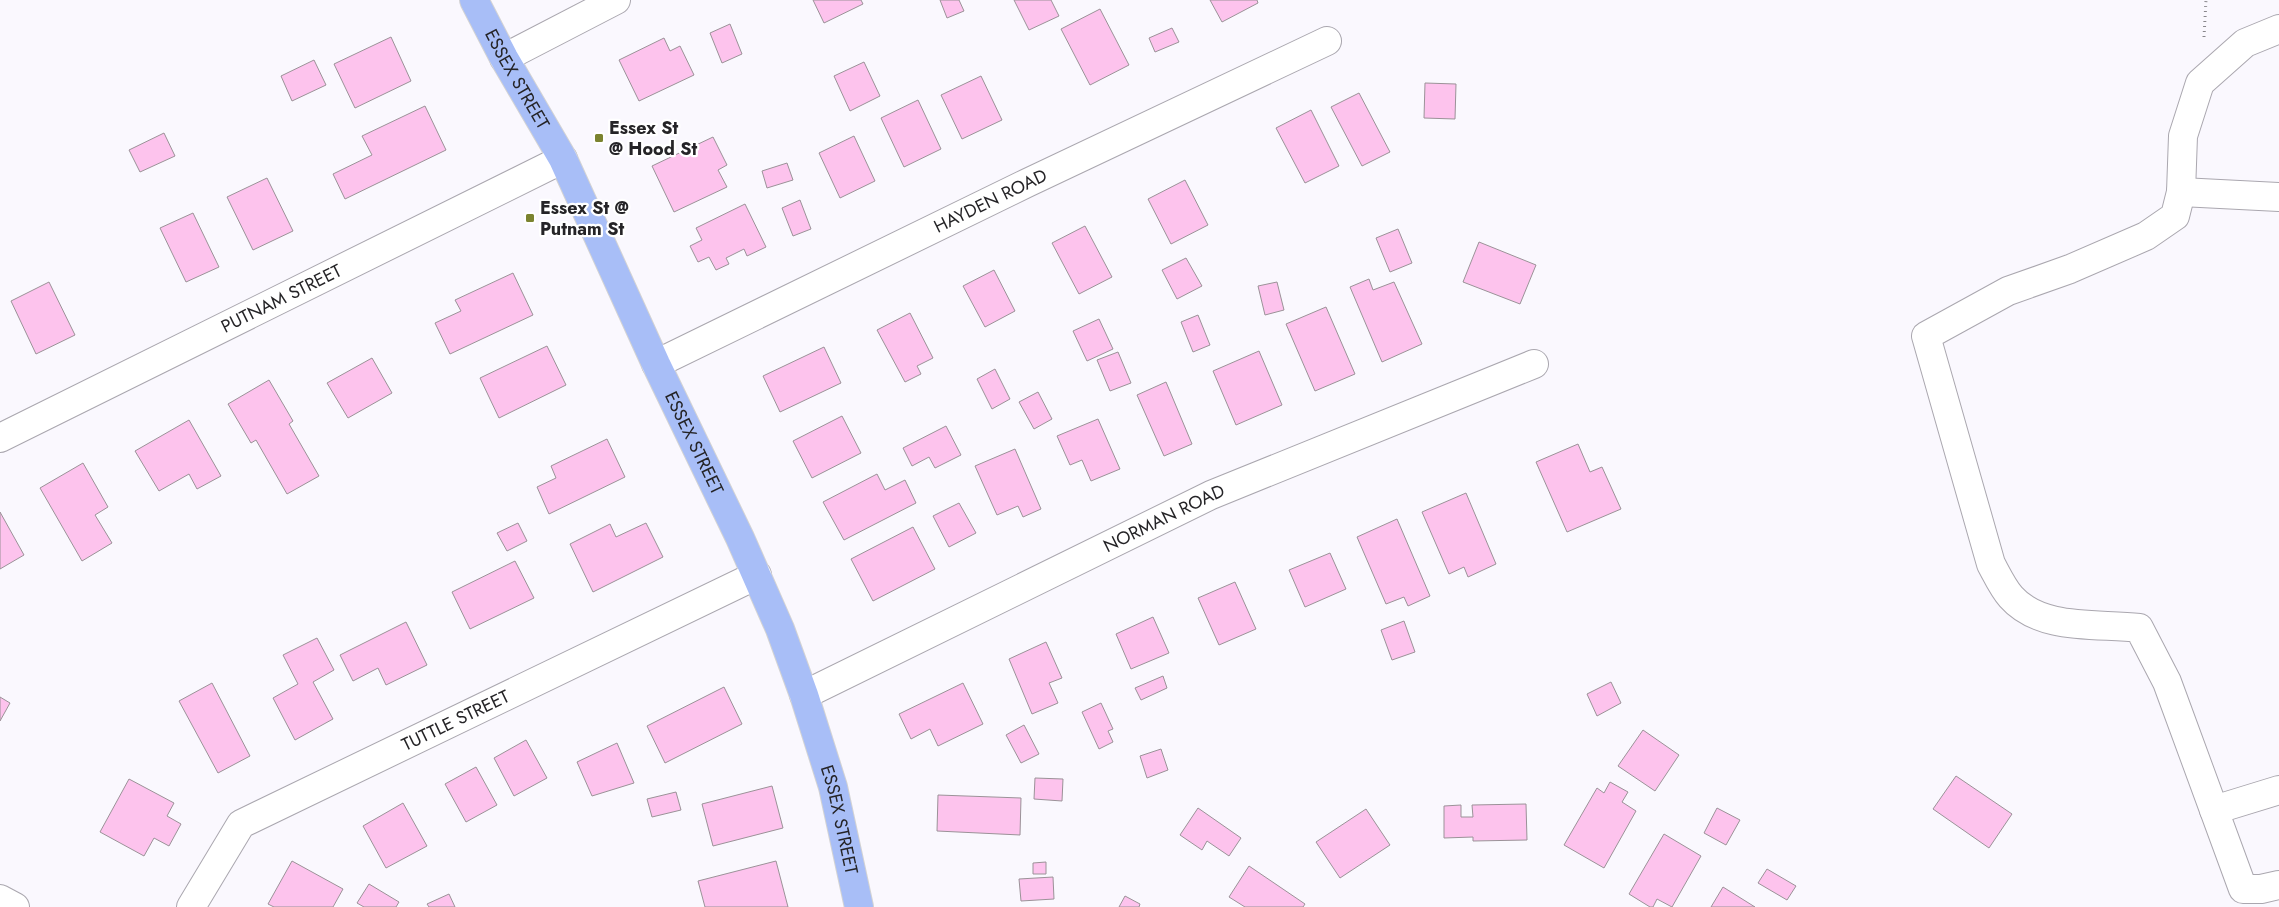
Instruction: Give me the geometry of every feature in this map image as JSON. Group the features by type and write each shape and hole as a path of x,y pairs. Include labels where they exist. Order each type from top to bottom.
{"main road":[{"name":"ESSEX STREET","path":"474,0 504,58 563,159 656,364 757,575 780,629 804,694 833,787 859,907"}],"street":[{"path":"504,58 616,0"},
{"path":"2279,29 2245,43 2200,82 2183,136 2181,192 2175,216 2146,236 2070,269 2008,291 1926,336 1991,564 2012,597 2035,615 2067,624 2108,624 2139,628 2167,682 2243,888 2262,889 2279,885"},
{"name":"HAYDEN ROAD","path":"656,364 1028,183 1327,41"},
{"name":"PUTNAM STREET","path":"0,438 563,159"},
{"path":"2181,192 2279,197"},
{"name":"NORMAN ROAD","path":"804,694 1211,495 1534,364"},
{"name":"TUTTLE STREET","path":"191,907 241,824 757,575"},
{"path":"2214,810 2279,790"},
{"path":"0,899 15,907"}],"building":[{"path":"813,0 861,0 863,4 824,23"},
{"path":"940,0 959,0 964,11 947,18"},
{"path":"1014,0 1051,0 1059,16 1029,30"},
{"path":"1210,0 1257,0 1258,3 1222,22"},
{"path":"1100,9 1129,65 1090,85 1061,29"},
{"path":"730,24 742,54 722,63 710,33"},
{"path":"1172,28 1179,42 1155,52 1149,38"},
{"path":"391,37 411,81 355,108 334,64"},
{"path":"664,38 670,51 680,46 694,75 639,101 619,60"},
{"path":"314,60 326,85 292,101 281,76"},
{"path":"864,62 880,96 850,111 834,76"},
{"path":"981,76 1002,120 962,139 941,95"},
{"path":"1425,83 1456,84 1455,119 1424,118"},
{"path":"1359,93 1390,152 1362,166 1331,107"},
{"path":"918,100 941,149 904,167 881,118"},
{"path":"425,106 446,150 345,199 333,174 372,155 362,136"},
{"path":"1311,110 1339,166 1305,183 1276,128"},
{"path":"164,133 175,156 140,172 129,150"},
{"path":"854,136 875,181 840,198 819,153"},
{"path":"713,137 727,165 718,170 727,187 674,212 652,166"},
{"path":"787,163 793,180 767,188 762,171"},
{"path":"267,178 293,231 253,250 227,197"},
{"path":"1185,180 1208,225 1171,244 1148,199"},
{"path":"800,200 811,229 793,236 782,208"},
{"path":"745,204 766,247 747,256 744,249 726,258 729,264 716,270 709,257 698,262 690,246 702,240 696,228"},
{"path":"193,213 219,267 186,282 160,228"},
{"path":"1085,226 1112,277 1079,294 1052,243"},
{"path":"1398,229 1412,263 1390,272 1376,238"},
{"path":"1479,242 1536,265 1520,304 1463,282"},
{"path":"1186,258 1202,286 1177,299 1162,270"},
{"path":"994,270 1015,311 985,327 963,286"},
{"path":"513,273 533,315 450,354 435,323 461,311 455,300"},
{"path":"1369,279 1373,290 1394,282 1422,344 1382,362 1350,287"},
{"path":"49,282 75,335 36,354 11,301"},
{"path":"1277,282 1284,310 1265,315 1258,286"},
{"path":"1326,307 1355,374 1315,391 1286,324"},
{"path":"910,313 933,358 917,366 921,374 905,382 877,330"},
{"path":"1198,315 1210,345 1193,352 1181,322"},
{"path":"1099,319 1113,349 1087,361 1073,331"},
{"path":"547,346 566,385 499,418 480,378"},
{"path":"824,347 841,383 780,412 763,376"},
{"path":"1259,351 1282,405 1236,425 1213,371"},
{"path":"1118,352 1131,383 1110,391 1097,360"},
{"path":"372,358 392,393 348,418 327,383"},
{"path":"995,369 1010,399 992,409 977,379"},
{"path":"269,380 293,421 289,424 319,476 287,494 256,440 251,443 228,404"},
{"path":"1166,382 1192,444 1164,456 1137,395"},
{"path":"1038,392 1052,419 1034,429 1019,402"},
{"path":"842,416 861,453 812,478 793,441"},
{"path":"1098,419 1120,469 1091,481 1082,460 1070,465 1057,436"},
{"path":"189,420 221,476 197,489 189,474 159,491 135,451"},
{"path":"946,426 961,455 935,468 929,457 912,466 903,448"},
{"path":"607,439 625,477 549,514 537,487 556,478 551,466"},
{"path":"1578,444 1590,472 1602,467 1621,509 1567,532 1536,462"},
{"path":"1015,449 1041,509 1023,517 1018,506 997,515 975,466"},
{"path":"83,463 108,507 95,515 112,543 82,561 40,488"},
{"path":"877,474 885,490 905,480 916,503 844,540 823,502"},
{"path":"1466,493 1496,564 1468,577 1464,567 1449,574 1422,512"},
{"path":"959,503 976,533 949,547 933,516"},
{"path":"0,512 24,555 0,569"},
{"path":"1397,519 1430,596 1408,606 1404,597 1386,604 1357,537"},
{"path":"518,523 527,541 507,551 497,533"},
{"path":"646,523 663,557 593,592 570,544 610,524 616,537"},
{"path":"913,527 935,569 873,601 851,559"},
{"path":"1330,553 1346,589 1305,607 1289,570"},
{"path":"515,561 534,598 470,629 452,592"},
{"path":"1235,582 1256,629 1219,645 1198,598"},
{"path":"1153,617 1169,653 1131,669 1116,634"},
{"path":"1404,621 1415,652 1392,660 1381,630"},
{"path":"406,622 427,665 386,685 378,668 353,681 340,655"},
{"path":"317,638 334,670 313,682 333,719 295,740 273,698 298,684 283,655"},
{"path":"1046,642 1062,678 1049,683 1058,703 1032,714 1009,659"},
{"path":"1163,676 1167,688 1141,700 1135,688"},
{"path":"1611,682 1621,703 1597,716 1587,694"},
{"path":"212,683 250,756 218,773 179,701"},
{"path":"963,683 983,724 938,746 930,729 911,739 899,714"},
{"path":"724,687 742,724 665,763 647,726"},
{"path":"0,697 10,703 0,721"},
{"path":"1101,703 1113,729 1108,731 1113,742 1099,749 1082,712"},
{"path":"1024,725 1039,754 1021,763 1006,735"},
{"path":"1643,730 1679,755 1655,791 1618,766"},
{"path":"526,740 547,778 514,796 494,758"},
{"path":"617,743 634,783 592,796 577,762"},
{"path":"1161,749 1168,770 1147,778 1140,756"},
{"path":"476,767 497,805 466,822 445,784"},
{"path":"1956,776 2012,814 1989,848 1933,809"},
{"path":"1035,778 1063,779 1062,801 1034,799"},
{"path":"129,779 174,803 167,816 181,824 169,846 154,838 144,856 100,832"},
{"path":"1610,782 1628,792 1622,802 1636,811 1604,868 1564,845 1597,788 1604,793"},
{"path":"772,786 783,828 713,846 702,804"},
{"path":"676,792 681,810 652,817 647,799"},
{"path":"938,795 1021,798 1020,835 937,831"},
{"path":"403,803 427,846 386,868 363,826"},
{"path":"1526,804 1527,840 1473,841 1473,837 1444,838 1444,806 1461,805 1461,817 1473,817 1472,805"},
{"path":"1198,808 1241,838 1229,856 1207,841 1202,850 1180,835"},
{"path":"1717,808 1740,820 1726,845 1704,833"},
{"path":"1366,809 1390,845 1340,878 1316,842"},
{"path":"1664,834 1701,856 1672,907 1657,899 1653,907 1650,907 1629,894"},
{"path":"292,861 343,889 333,907 274,907 268,904"},
{"path":"776,861 788,907 705,907 698,881"},
{"path":"1046,862 1046,874 1033,874 1033,863"},
{"path":"1249,866 1305,904 1303,907 1245,907 1229,897"},
{"path":"1767,869 1796,886 1787,900 1758,883"},
{"path":"1053,877 1054,899 1021,901 1019,879"},
{"path":"369,884 399,902 396,907 364,907 357,903"},
{"path":"1723,887 1755,907 1711,907"},
{"path":"449,894 455,907 429,907 427,904"},
{"path":"1125,896 1140,904 1139,907 1119,907"}],"place":[{"name":"Essex St @ Hood St","path":"599,138"},
{"name":"Essex St @ Putnam St","path":"530,218"}]}
